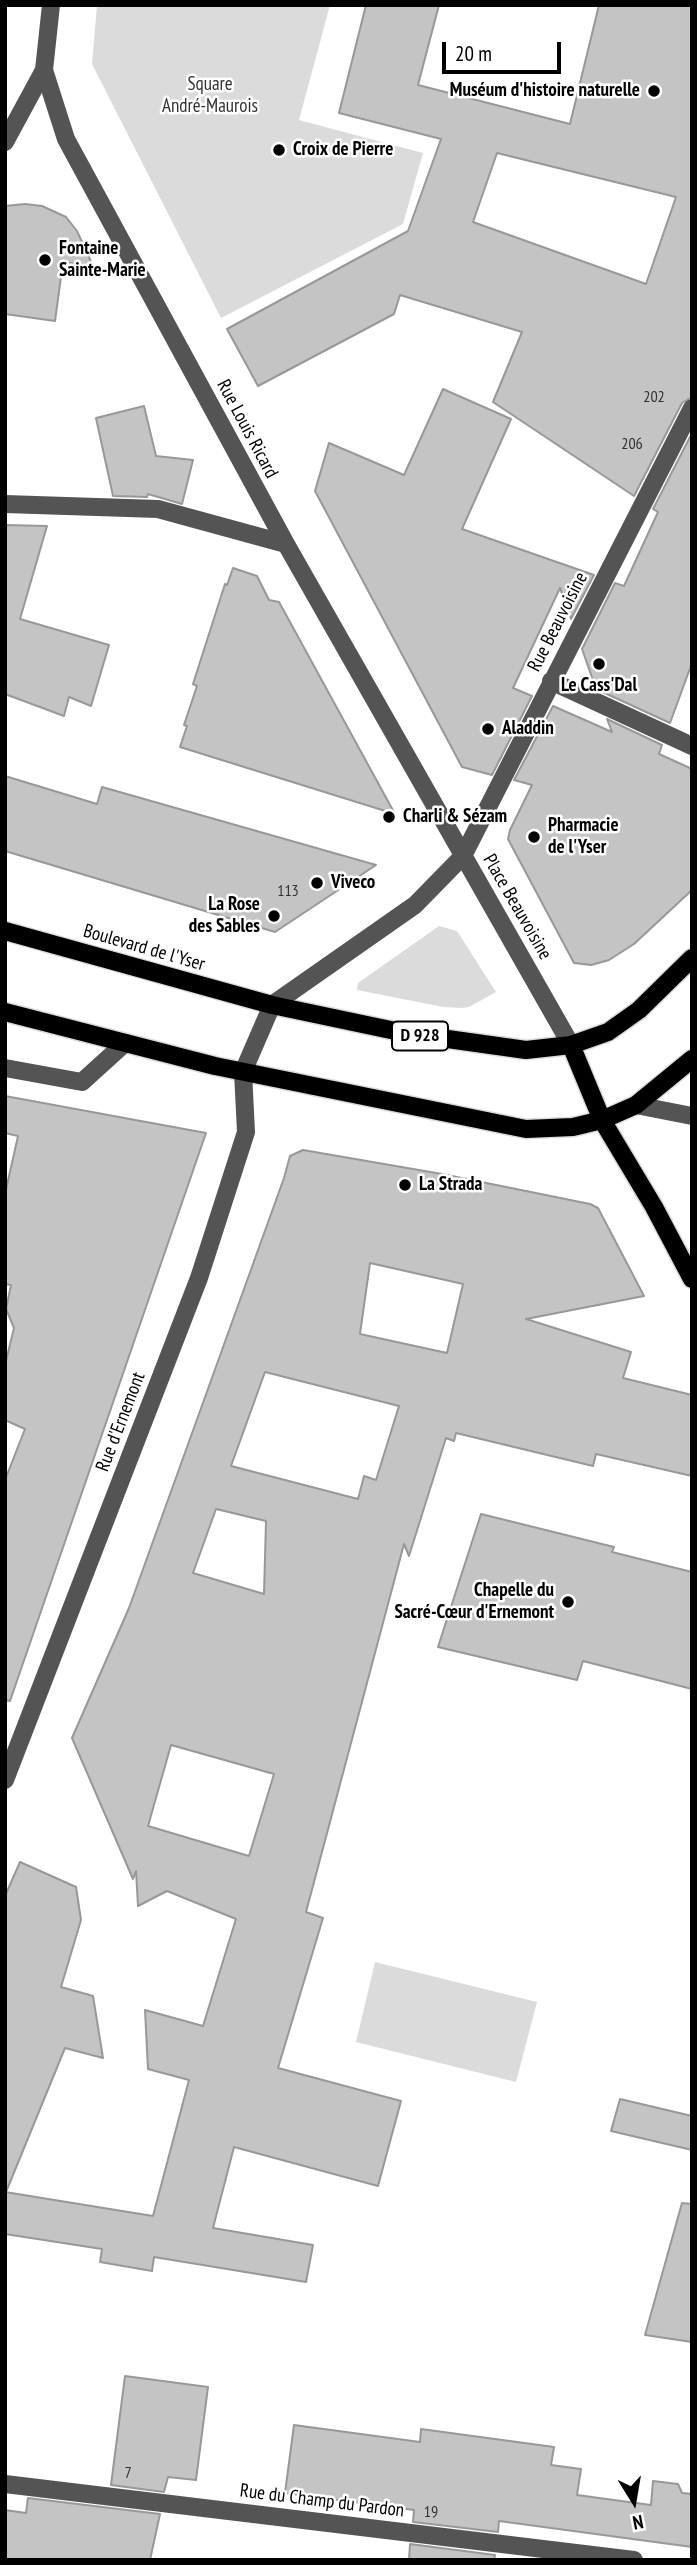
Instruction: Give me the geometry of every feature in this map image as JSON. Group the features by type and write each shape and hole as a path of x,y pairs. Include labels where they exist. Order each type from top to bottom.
{"main road":[{"name":"Boulevard de l'Yser","path":"5,931 272,1005"},
{"path":"571,1045 608,1032 639,1010 692,958"},
{"name":"D 928","path":"272,1005 405,1033 491,1047 526,1051 571,1045"},
{"path":"5,1012 243,1072 518,1128 573,1127 602,1120 635,1105 692,1059"},
{"name":"Place Beauvoisine","path":"571,1045 602,1120 692,1279"}],"street":[{"name":"Rue Louis Ricard","path":"51,5 44,70 66,139 286,544 463,856"},
{"path":"5,142 44,70"},
{"name":"Rue Beauvoisine","path":"463,856 692,408"},
{"path":"5,504 158,509 286,544"},
{"path":"551,681 692,747"},
{"name":"Place Beauvoisine","path":"272,1005 415,905 463,856 571,1045"},
{"path":"243,1072 272,1005"},
{"path":"5,1069 82,1082 125,1043"},
{"name":"Rue d'Ernemont","path":"5,1780 203,1265 246,1132 243,1072"},
{"path":"635,1105 692,1116"},
{"name":"Rue du Champ du Pardon","path":"5,2484 634,2560"}],"green space":[{"name":"Square André-Maurois","path":"97,5 330,5 299,120 423,153 403,224 221,318 92,64"},
{"path":"439,926 457,931 496,992 462,1008 443,1007 357,990 358,983"},
{"path":"375,1962 537,2002 516,2082 356,2042"}],"building":[{"path":"366,5 439,5 418,85 570,124 599,5 692,5 692,397 682,403 634,496 493,402 522,332 400,295 394,314 258,386 227,329 408,231 441,139 339,113","holes":["497,153 676,197 646,284 473,222"]},
{"name":"Fontaine Sainte-Marie","path":"5,206 42,206 66,217 77,231 93,266 63,262 55,321 5,314"},
{"path":"443,389 511,419 462,529 594,575 571,619 560,588 513,688 532,696 492,775 462,767 315,491 329,443 404,475"},
{"path":"144,406 156,456 193,460 182,504 148,494 147,497 113,496 96,418"},
{"path":"692,433 692,663 670,723 596,689 582,649 615,583 624,586 658,512 653,509"},
{"path":"5,525 47,526 20,619 109,645 91,706 69,697 64,716 5,694"},
{"path":"233,568 257,576 269,600 279,602 395,814 180,747 197,686 193,684 225,584 227,585"},
{"path":"553,706 612,732 607,719 662,745 659,754 692,769 692,890 634,944 609,960 591,965 574,963 508,839 532,785 514,780"},
{"path":"5,776 97,804 102,787 376,865 275,932 5,851"},
{"path":"5,1096 206,1133 10,1701 5,1700 5,1480 25,1429 5,1420 5,1365 14,1328 6,1309 11,1285 5,1284 5,1194 18,1136 5,1133"},
{"path":"303,1150 442,1174 590,1204 598,1208 644,1296 526,1319 631,1352 623,1378 692,1395 692,1476 596,1454 593,1466 456,1433 454,1441 446,1438 409,1556 404,1544 306,1912 323,1918 278,2068 401,2101 378,2186 234,2147 213,2228 313,2245 306,2282 154,2257 152,2271 100,2262 102,2249 5,2234 5,2192 153,2216 189,2080 148,2069 145,2010 203,2026 236,1919 167,1891 138,1906 136,1871 133,1879 72,1738 129,1608 290,1156","holes":["370,1263 463,1284 447,1353 360,1334","265,1372 399,1406 376,1480 364,1476 358,1499 231,1466","216,1509 266,1521 264,1594 193,1573","171,1745 274,1774 249,1856 148,1826"]},
{"name":"Chapelle du Sacré-Cœur d'Ernemont","path":"481,1514 614,1547 612,1552 692,1572 692,1689 583,1661 577,1680 438,1647"},
{"path":"20,1862 76,1887 81,1920 61,1987 93,1996 103,2058 65,2048 6,2192 5,1896"},
{"path":"620,2099 692,2116 692,2150 611,2131"},
{"path":"682,2203 692,2204 692,2342 645,2335"},
{"path":"125,2376 208,2387 196,2480 168,2477 164,2492 111,2485"},
{"path":"294,2425 420,2442 421,2429 554,2447 551,2465 581,2469 577,2495 651,2505 653,2481 678,2484 682,2493 692,2494 692,2547 499,2521 498,2532 413,2522 414,2510 285,2493"},
{"path":"28,2498 160,2514 150,2560 5,2560 5,2510 26,2513"},
{"path":"410,2544 495,2555 494,2560 409,2560"}],"place":[{"name":"Muséum d'histoire naturelle","path":"654,91"},
{"name":"Croix de Pierre","path":"279,150"},
{"name":"Fontaine Sainte-Marie","path":"45,260"},
{"name":"Le Cass'Dal","path":"599,664"},
{"name":"Aladdin","path":"488,729"},
{"name":"Charli & Sézam","path":"389,817"},
{"name":"Pharmacie de l'Yser","path":"534,837"},
{"name":"Viveco","path":"317,883"},
{"name":"La Rose des Sables","path":"274,916"},
{"name":"La Strada","path":"405,1185"},
{"name":"Chapelle du Sacré-Cœur d'Ernemont","path":"568,1602"}]}
